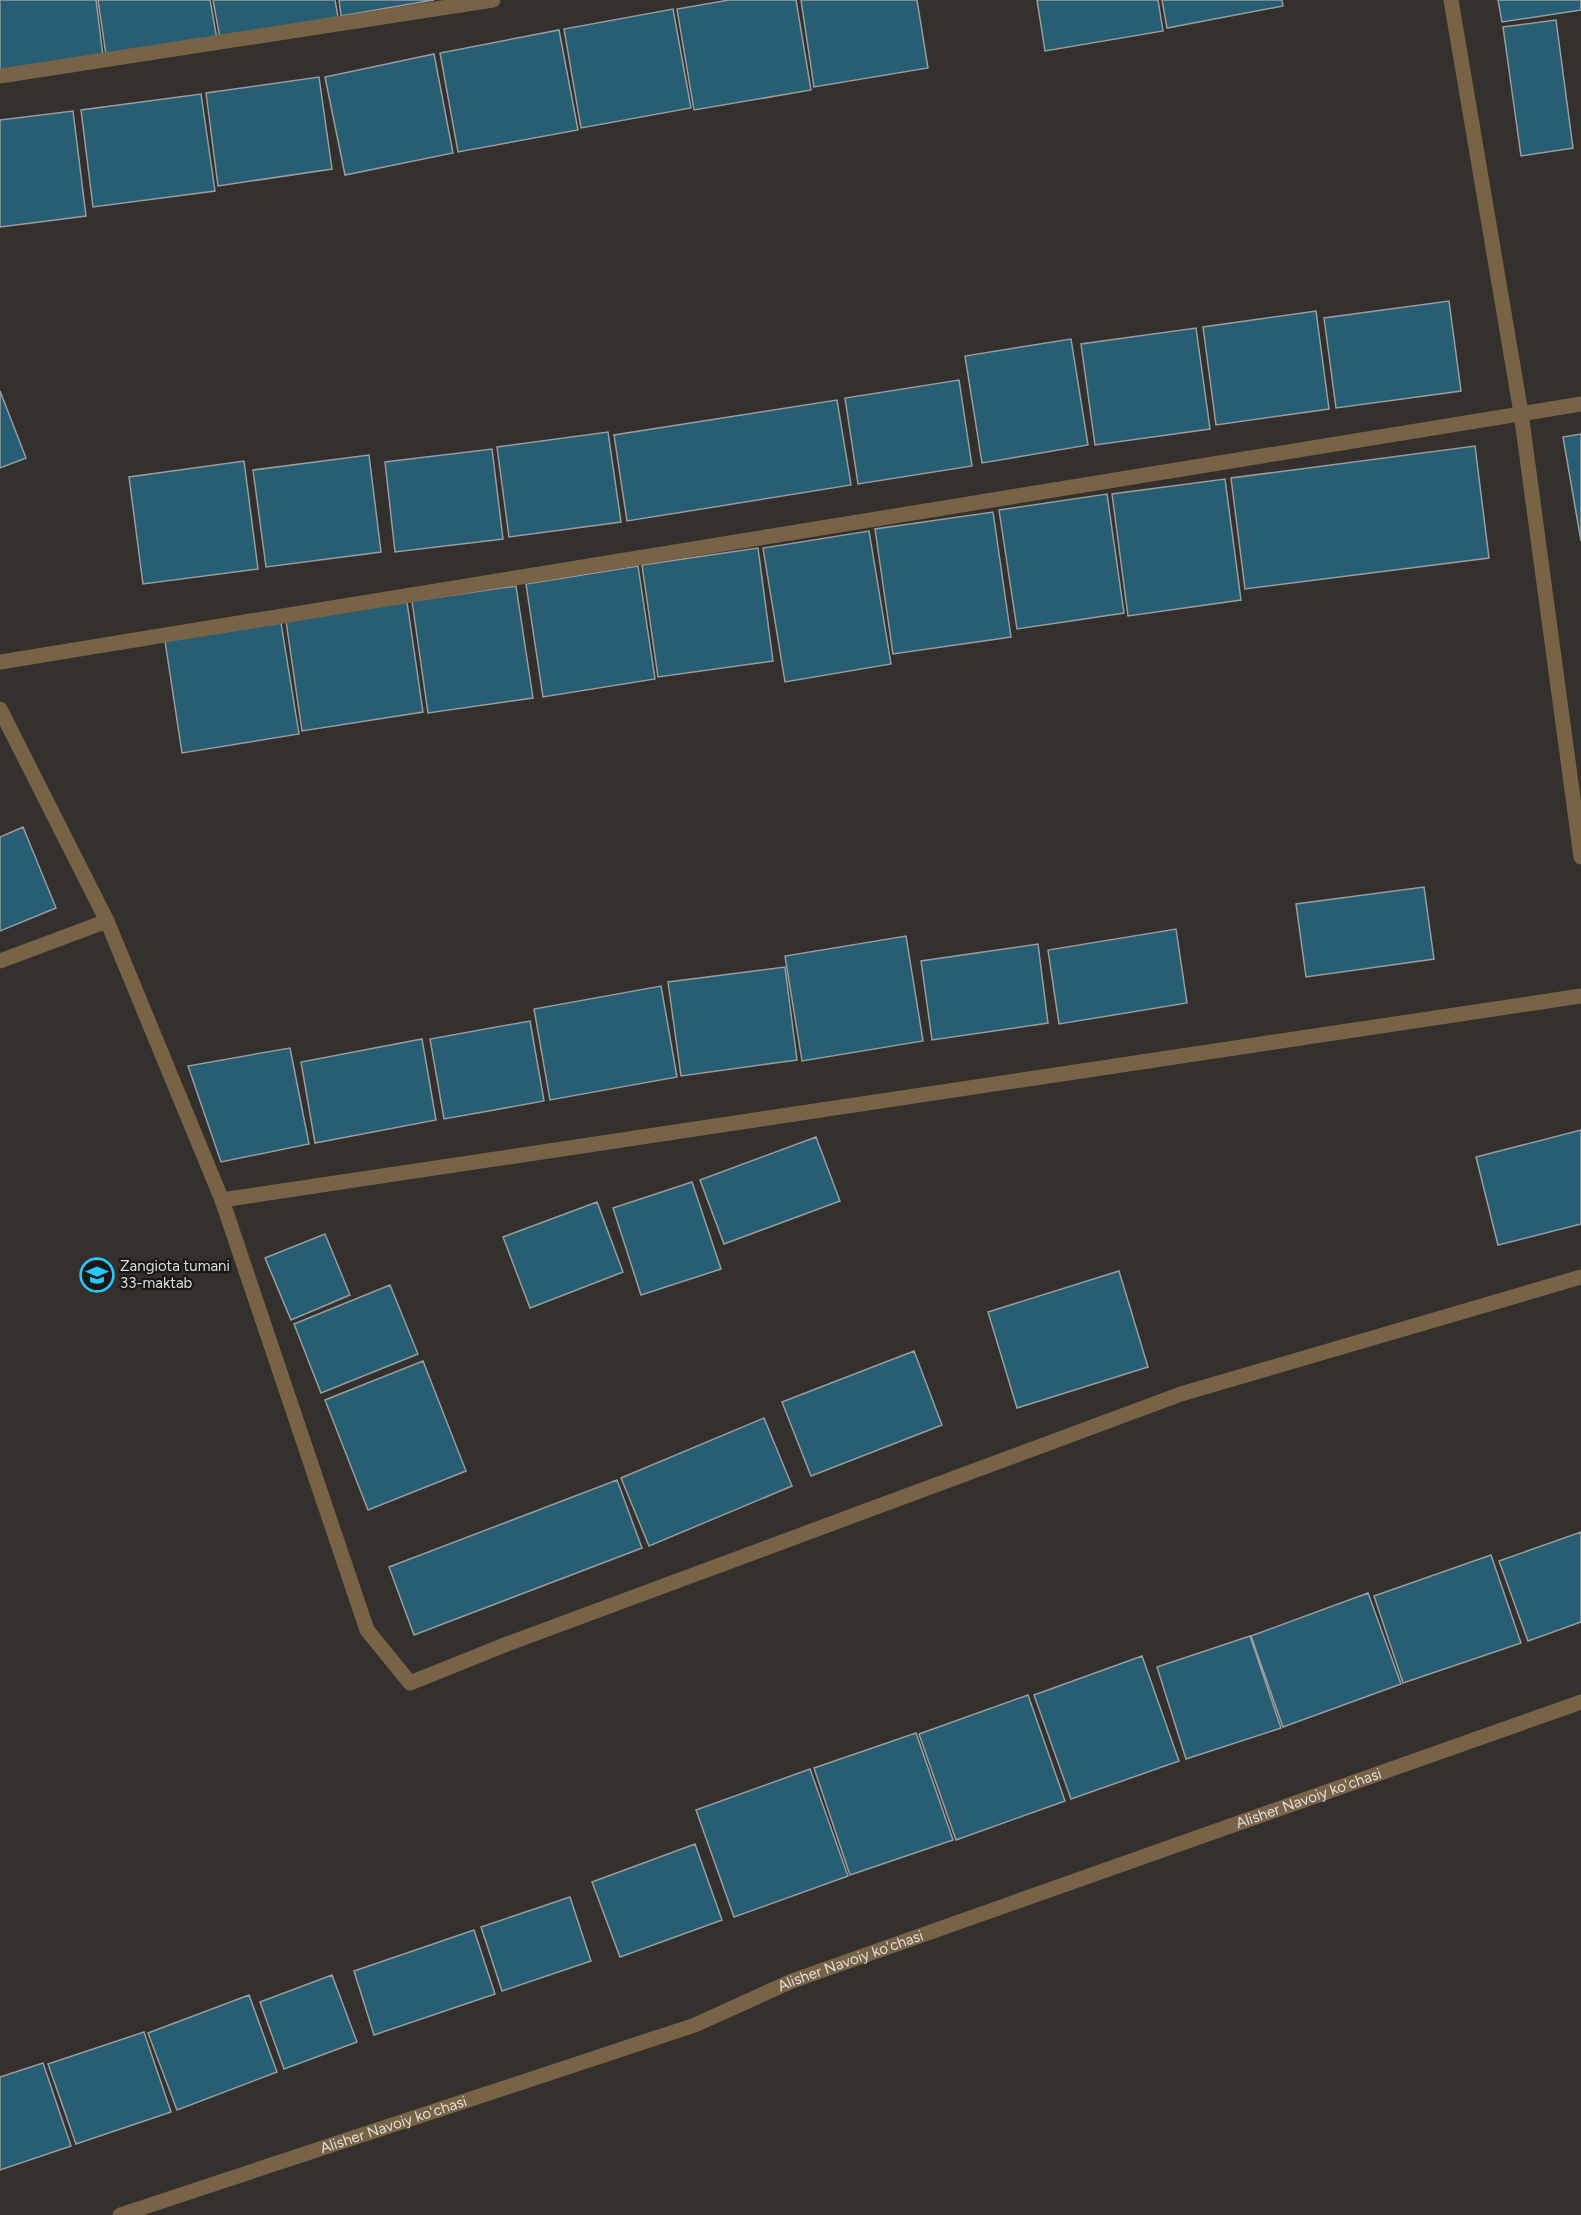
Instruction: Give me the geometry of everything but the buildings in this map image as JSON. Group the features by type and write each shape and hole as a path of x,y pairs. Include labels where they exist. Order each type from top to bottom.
{"street":[{"path":"0,76 493,0"},
{"path":"1451,0 1521,413 1581,857"},
{"path":"0,662 1581,404"},
{"path":"0,709 106,921 222,1200 367,1630 410,1683 519,1640 1181,1394 1581,1277"},
{"path":"0,960 106,921"},
{"path":"222,1200 1581,996"},
{"name":"Alisher Navoiy ko'chasi","path":"120,2215 695,2025 792,1981 1581,1702"}],"place":[{"name":"Zangiota tumani 33-maktab","path":"97,1275"}]}
